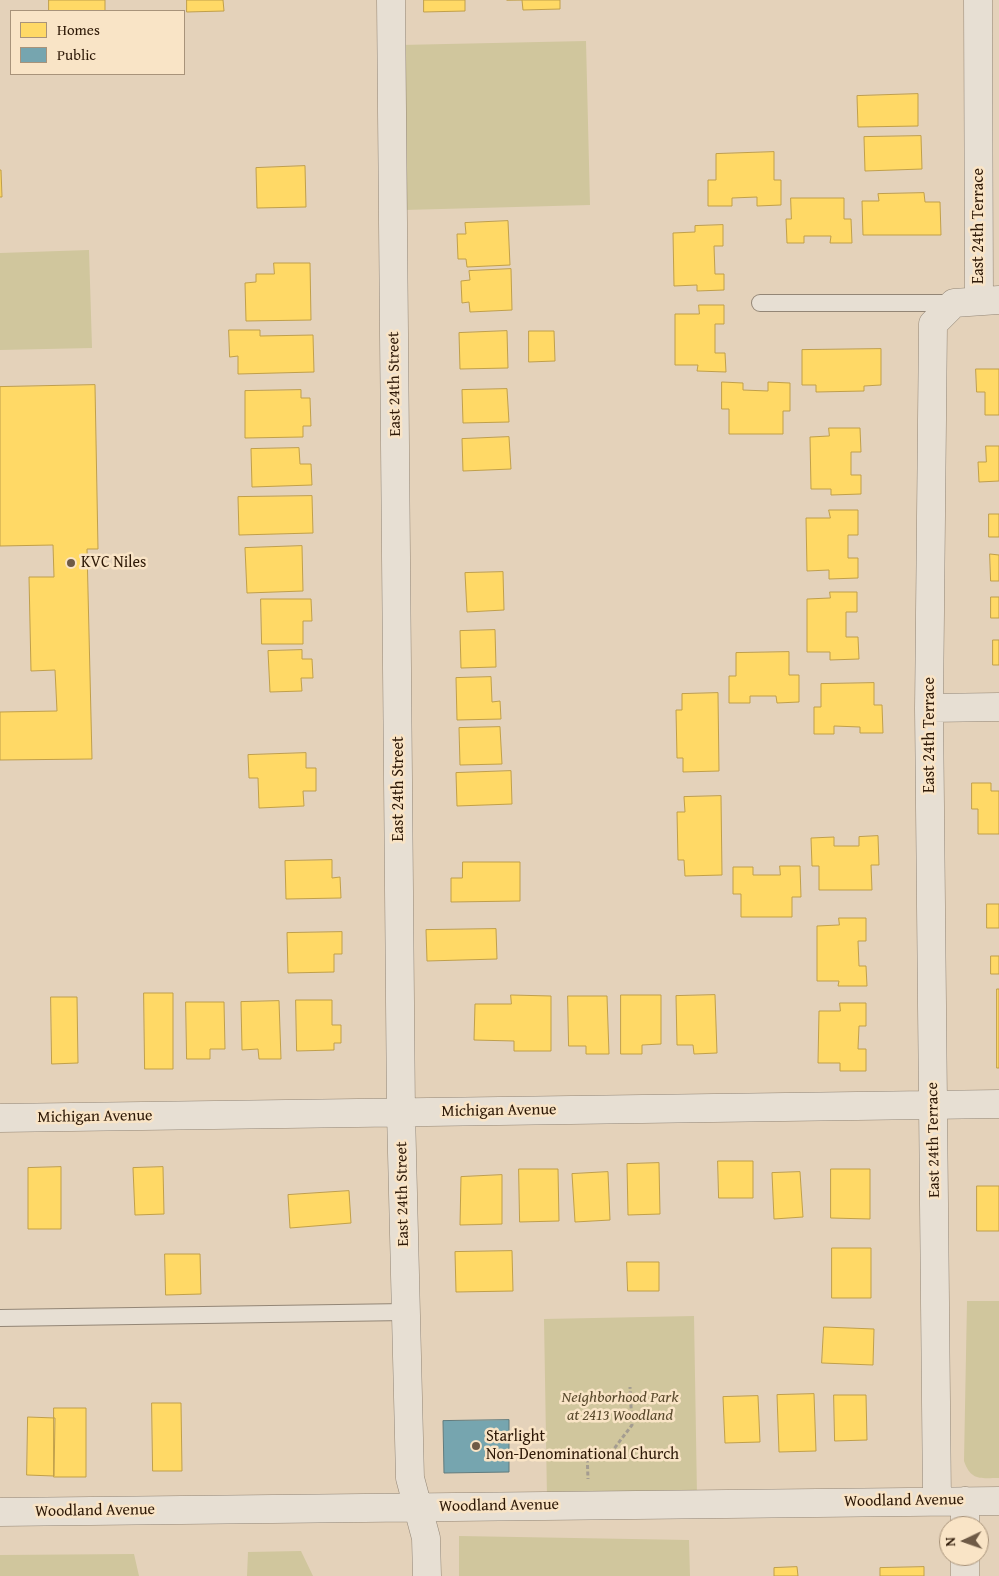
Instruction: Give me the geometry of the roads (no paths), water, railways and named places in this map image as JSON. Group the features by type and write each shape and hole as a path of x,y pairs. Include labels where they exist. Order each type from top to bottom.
{"street":[{"name":"East 24th Street","path":"392,0 401,1112 410,1478 426,1538 427,1576"},
{"name":"East 24th Terrace","path":"937,1501 929,708 933,324 978,301 978,0"},
{"path":"929,708 999,707"},
{"name":"Michigan Avenue","path":"0,1118 999,1104"},
{"name":"Woodland Avenue","path":"0,1512 937,1501 965,1513 999,1501"}],"lane":[{"path":"760,303 978,301"},
{"path":"0,1318 406,1312"}],"place":[{"name":"KVC Niles","path":"71,563"},
{"name":"Starlight Non-Denominational Church","path":"476,1446"}],"park label":[{"name":"Neighborhood Park at 2413 Woodland","path":"620,1407"}]}
